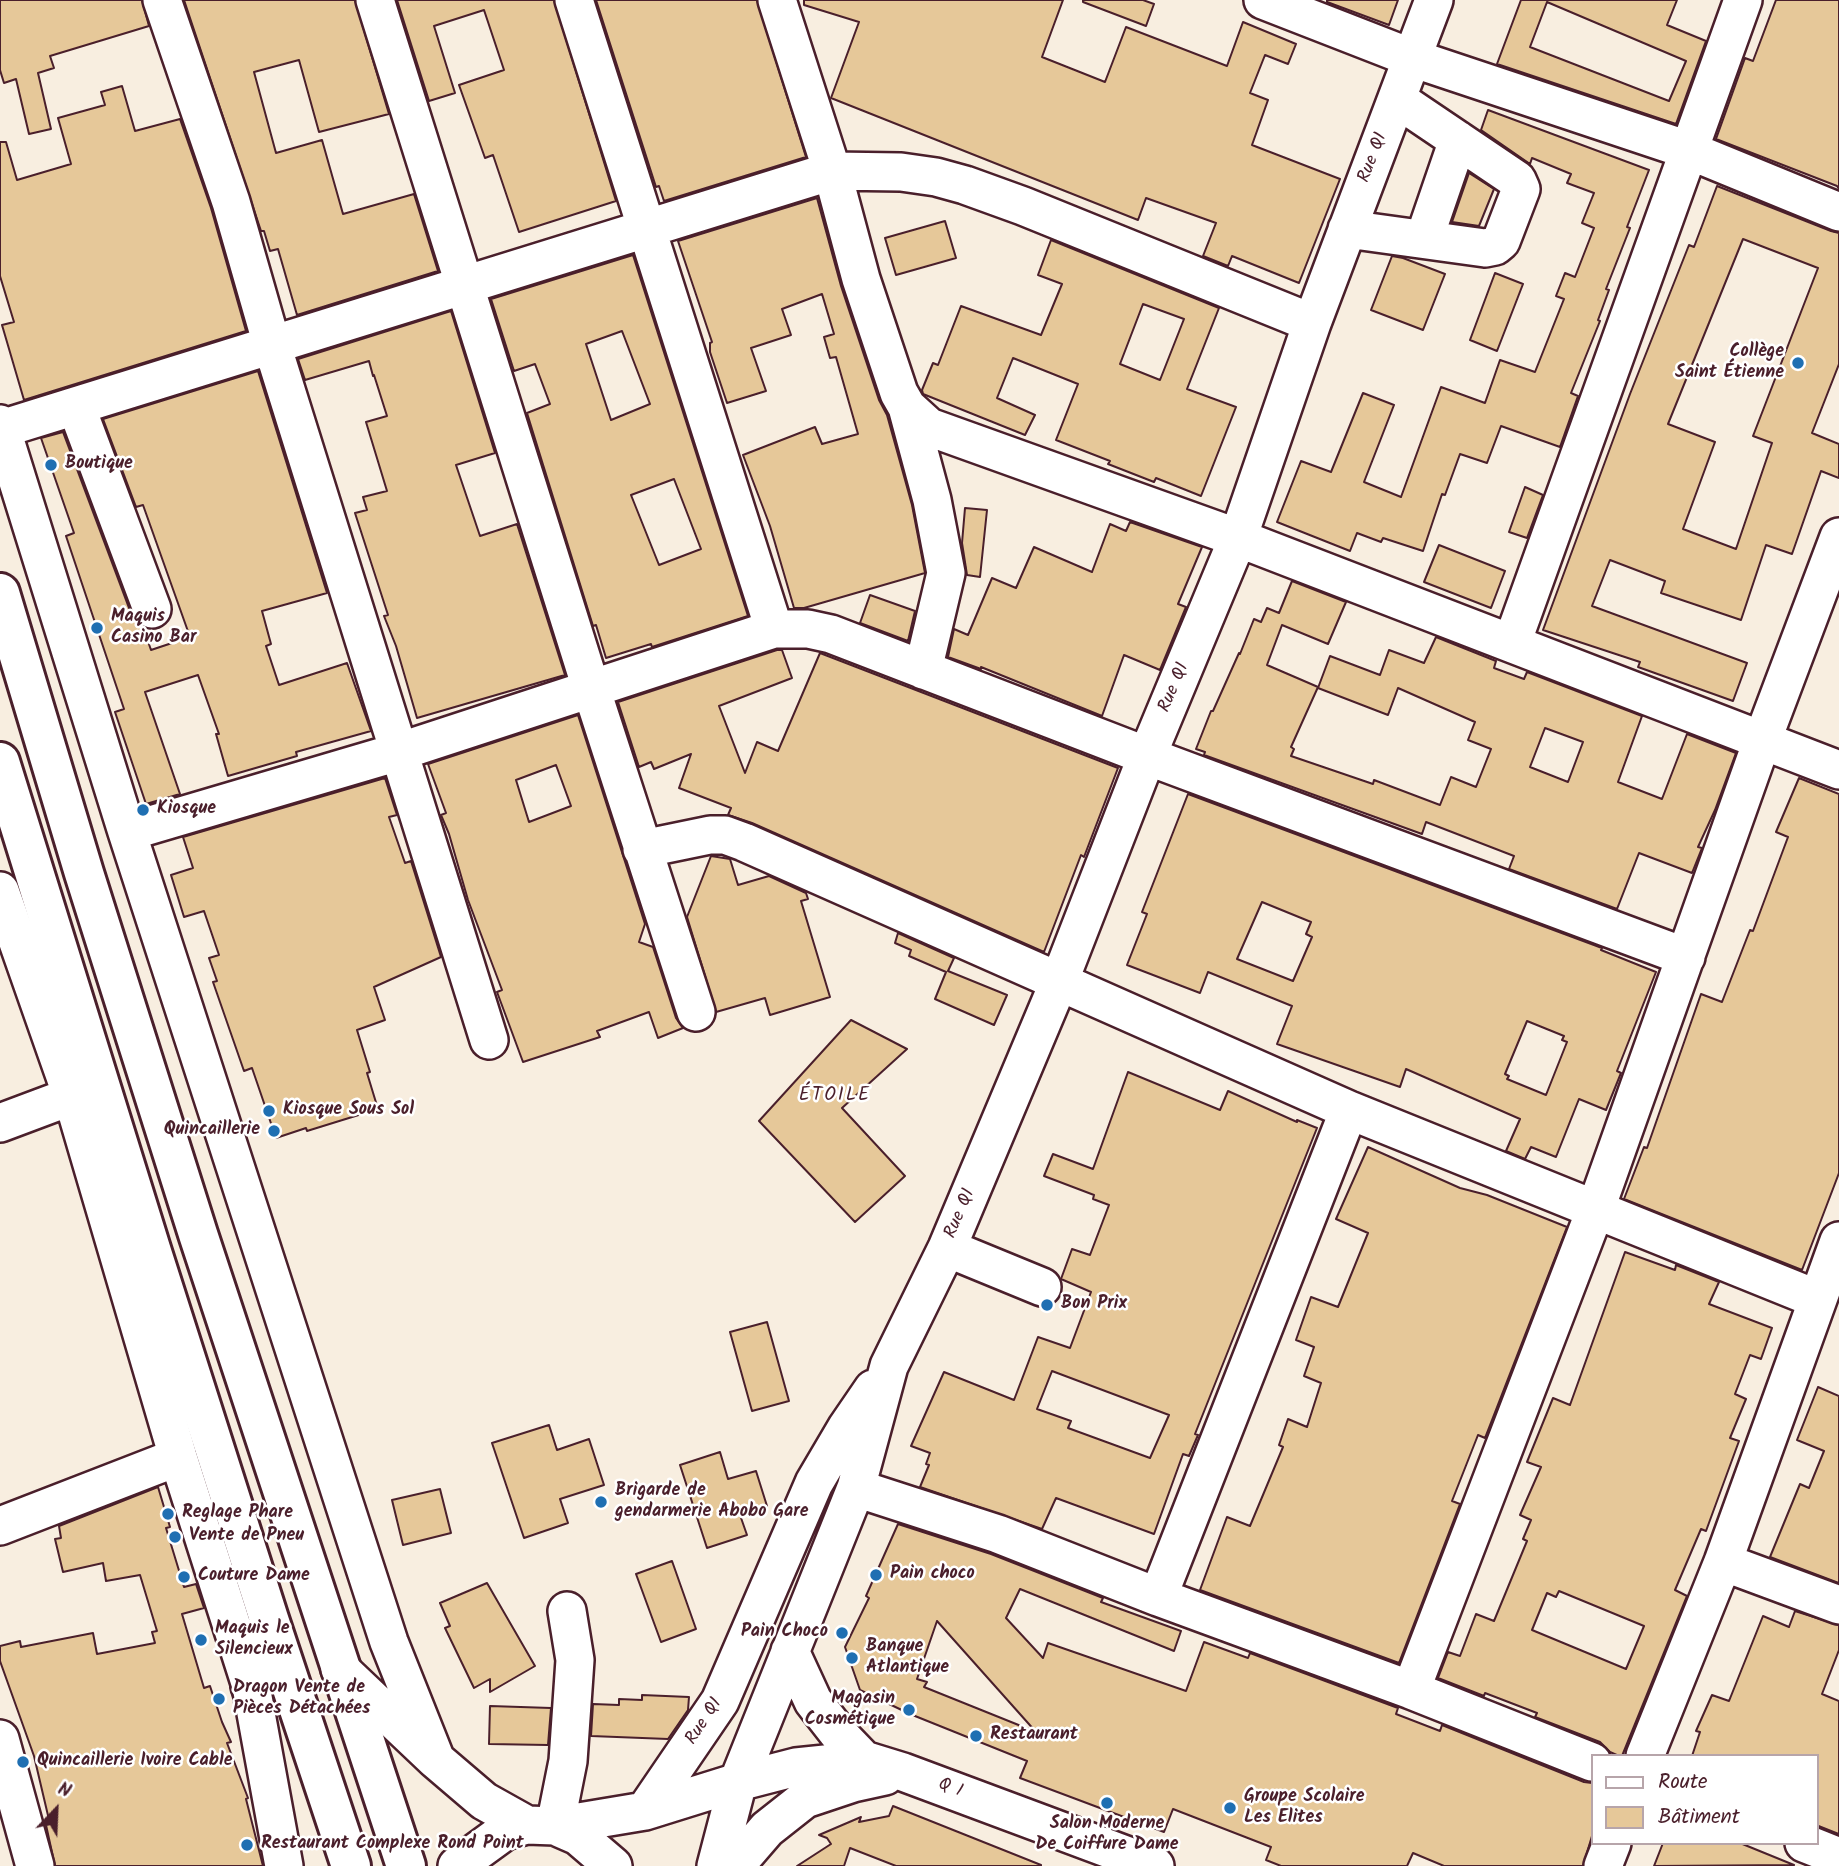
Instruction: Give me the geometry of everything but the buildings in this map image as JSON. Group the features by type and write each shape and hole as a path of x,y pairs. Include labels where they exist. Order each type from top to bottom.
{"main road":[{"path":"0,593 84,873 198,1234 406,1866"},
{"path":"0,762 269,1619 351,1866"},
{"path":"251,1686 269,1619"}],"street":[{"path":"162,0 231,202 272,345 489,1040"},
{"path":"375,0 642,849 696,1012"},
{"path":"574,0 774,629"},
{"path":"777,0 832,172 861,279 899,393 907,407 932,500 946,573 923,670"},
{"path":"1263,0 1412,58 1688,150 1839,212"},
{"name":"Rue Q1","path":"645,1811 720,1701 814,1483 847,1427 889,1366 947,1248 1059,982 1147,755 1238,538 1312,323 1434,0"},
{"path":"1512,643 1744,0"},
{"path":"1347,229 1485,248 1495,246 1501,241 1521,188 1517,180 1397,99"},
{"path":"1424,239 1458,140"},
{"path":"436,1760 389,1642 127,832 1,426 76,406 832,172 901,172 965,185 1312,323"},
{"path":"76,406 152,609"},
{"path":"907,407 929,427 1238,538 1839,770"},
{"path":"1411,1690 1595,1211 1762,741 1839,537"},
{"path":"127,832 398,752 774,629 808,629 831,634 1686,957"},
{"path":"642,849 710,835 725,835 1349,1110 1817,1299"},
{"path":"0,891 72,1096 178,1457 251,1686 284,1866"},
{"path":"0,1124 72,1096"},
{"path":"1158,1597 1349,1110"},
{"path":"1646,1754 1723,1562 1839,1241"},
{"path":"947,1248 1042,1287"},
{"name":"Rue Q1","path":"716,1866 738,1782 856,1488 889,1366"},
{"path":"0,1526 178,1457"},
{"path":"856,1488 998,1534 1158,1597 1411,1690 1590,1761"},
{"path":"1723,1562 1839,1605"},
{"path":"541,1826 568,1760 575,1660 567,1611"},
{"path":"790,1651 813,1701 864,1760"},
{"path":"340,1669 436,1760 485,1801 541,1826 578,1836 613,1866"},
{"path":"0,1739 35,1866"},
{"name":"Q 1","path":"457,1866 505,1831 645,1811 796,1767 864,1760 1155,1866"},
{"path":"735,1866 767,1829 806,1799 853,1783 903,1772"},
{"path":"1603,1866 1611,1845"},
{"path":"1809,1845 1839,1857"}],"place":[{"name":"Collège Saint Étienne","path":"1798,363"},
{"name":"Boutique","path":"51,465"},
{"name":"Maquis Casino Bar","path":"97,628"},
{"name":"Kiosque","path":"143,810"},
{"name":"Kiosque Sous Sol","path":"269,1111"},
{"name":"Quincaillerie","path":"274,1131"},
{"name":"Bon Prix","path":"1047,1305"},
{"name":"Brigarde de gendarmerie Abobo Gare","path":"601,1502"},
{"name":"Reglage Phare","path":"168,1514"},
{"name":"Vente de Pneu","path":"175,1537"},
{"name":"Pain choco","path":"876,1575"},
{"name":"Couture Dame","path":"184,1577"},
{"name":"Pain Choco","path":"842,1633"},
{"name":"Maquis le Silencieux","path":"201,1640"},
{"name":"Banque Atlantique","path":"852,1658"},
{"name":"Dragon Vente de Pièces Détachées","path":"219,1699"},
{"name":"Magasin Cosmétique","path":"909,1710"},
{"name":"Restaurant","path":"976,1736"},
{"name":"Quincaillerie Ivoire Cable","path":"23,1762"},
{"name":"Salon Moderne De Coiffure Dame","path":"1107,1803"},
{"name":"Groupe Scolaire Les Elites","path":"1230,1808"},
{"name":"Restaurant Complexe Rond Point","path":"247,1845"}],"district":[{"name":"ÉTOILE","path":"835,1097"}]}
